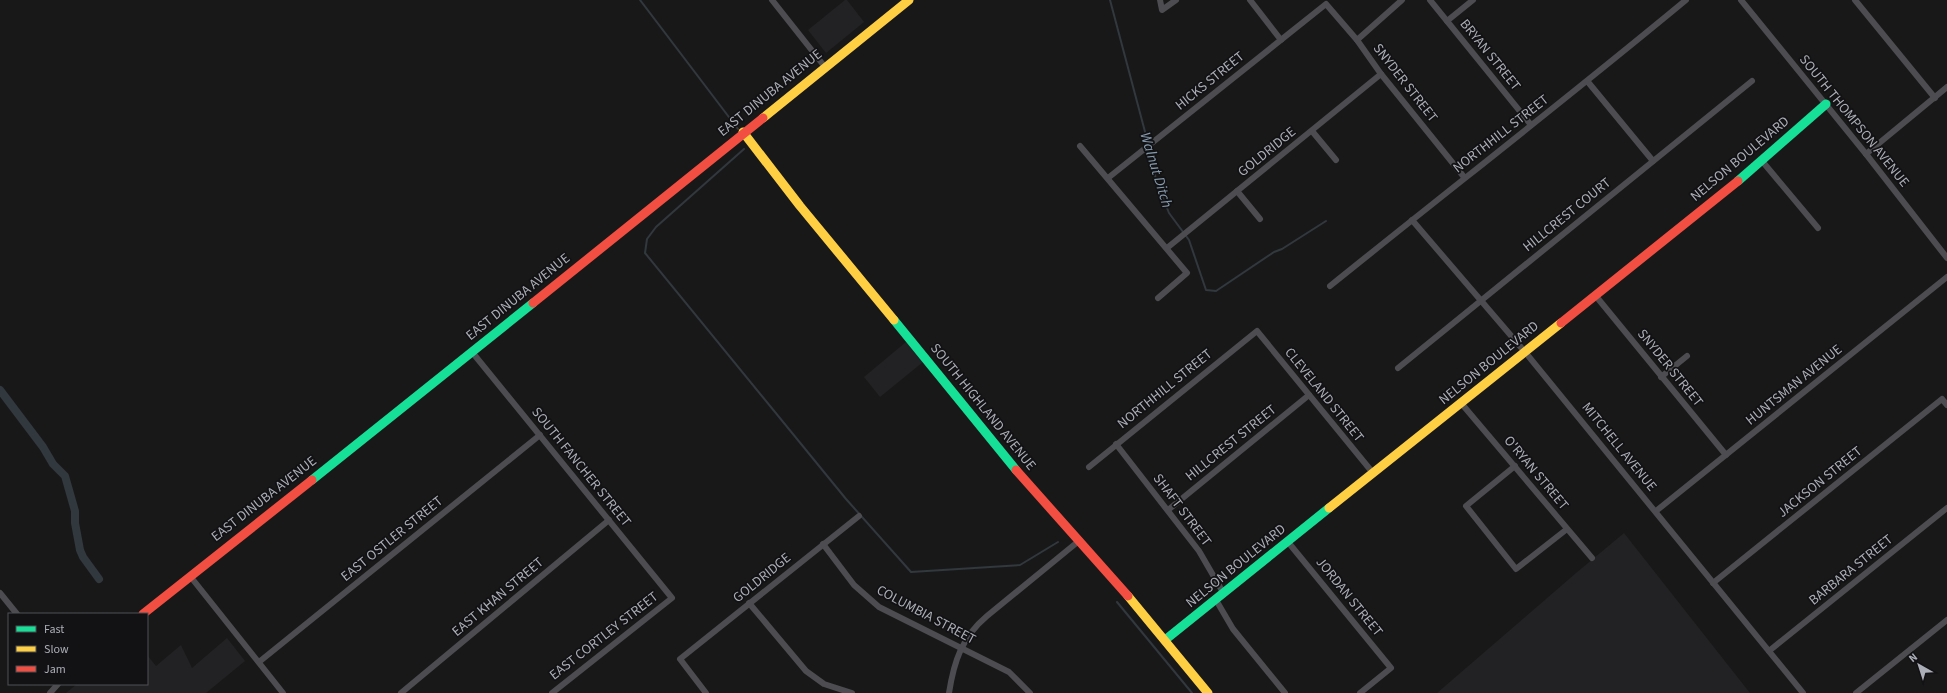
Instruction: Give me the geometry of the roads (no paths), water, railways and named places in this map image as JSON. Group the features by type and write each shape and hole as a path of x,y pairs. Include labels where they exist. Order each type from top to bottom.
{"street":[{"path":"772,0 825,67"},
{"name":"EAST DINUBA AVENUE","path":"144,613 472,352 743,132 909,0"},
{"path":"1160,0 1162,10 1176,0"},
{"path":"1250,0 1281,40"},
{"path":"1357,40 1402,0"},
{"name":"BRYAN STREET","path":"1430,0 1531,124"},
{"path":"1447,21 1473,0"},
{"name":"NORTHHILL STREET","path":"1330,286 1531,124 1588,82 1686,0"},
{"name":"SOUTH THOMPSON AVENUE","path":"1741,0 1866,154 1947,258"},
{"path":"1855,0 1935,98"},
{"name":"HICKS STREET","path":"1108,178 1326,4"},
{"name":"SNYDER STREET","path":"1326,4 1357,40 1381,74 1464,177"},
{"name":"GOLDRIDGE","path":"1167,248 1381,74"},
{"name":"HILLCREST COURT","path":"1398,368 1752,81"},
{"path":"1588,82 1653,161"},
{"path":"1866,154 1947,87"},
{"name":"NELSON BOULEVARD","path":"1166,640 1762,161 1826,104"},
{"path":"1312,131 1336,160"},
{"name":"SOUTH HIGHLAND AVENUE","path":"743,132 800,206 1022,477 1080,540 1166,640 1208,693"},
{"path":"1080,146 1188,273 1158,298"},
{"path":"1762,161 1818,228"},
{"path":"1237,191 1260,219"},
{"name":"MITCHELL AVENUE","path":"1412,220 1525,352 1803,693"},
{"name":"HUNTSMAN AVENUE","path":"1656,511 1947,277"},
{"name":"SNYDER STREET","path":"1595,295 1726,456"},
{"name":"NORTHHILL STREET","path":"1089,467 1257,331"},
{"name":"CLEVELAND STREET","path":"1257,331 1373,473"},
{"name":"SOUTH FANCHER STREET","path":"472,352 672,598"},
{"path":"1661,377 1687,356"},
{"name":"HILLCREST STREET","path":"1168,510 1309,396"},
{"name":"JACKSON STREET","path":"1713,583 1942,399 1947,405"},
{"name":"O'RYAN STREET","path":"1461,403 1592,558"},
{"name":"EAST OSTLER STREET","path":"259,662 540,435"},
{"name":"SHAFT STREET","path":"1116,444 1199,551 1224,594"},
{"path":"1515,466 1466,506 1516,569 1567,529"},
{"name":"BARBARA STREET","path":"1769,651 1947,508"},
{"name":"GOLDRIDGE","path":"706,693 680,659 859,516"},
{"name":"EAST KHAN STREET","path":"401,693 609,520"},
{"path":"949,693 955,662 961,647 978,623 1080,540"},
{"name":"JORDAN STREET","path":"1288,542 1391,668 1360,693"},
{"name":"COLUMBIA STREET","path":"823,544 854,585 879,607 1008,672 1030,693"},
{"path":"190,576 283,693"},
{"path":"0,593 16,613"},
{"name":"EAST CORTLEY STREET","path":"552,693 672,598"},
{"path":"1216,600 1233,629 1285,693"},
{"path":"749,603 806,671 824,684 852,693"},
{"path":"1856,693 1947,620"},
{"path":"50,693 57,685"}],"waterway":[{"path":"640,0 738,129"},
{"name":"Walnut Ditch","path":"1110,0 1148,143"},
{"name":"Walnut Ditch","path":"1149,148 1156,180 1163,193 1163,198 1169,213 1189,240 1206,290 1216,291 1274,252 1282,249 1326,221"},
{"path":"744,149 656,227 647,239 645,253 846,499 911,572 1020,565 1058,542"},
{"path":"0,390 43,447 53,464 65,476 75,511 75,523 80,550 83,557 99,579"},
{"path":"1117,602 1192,693"}]}
